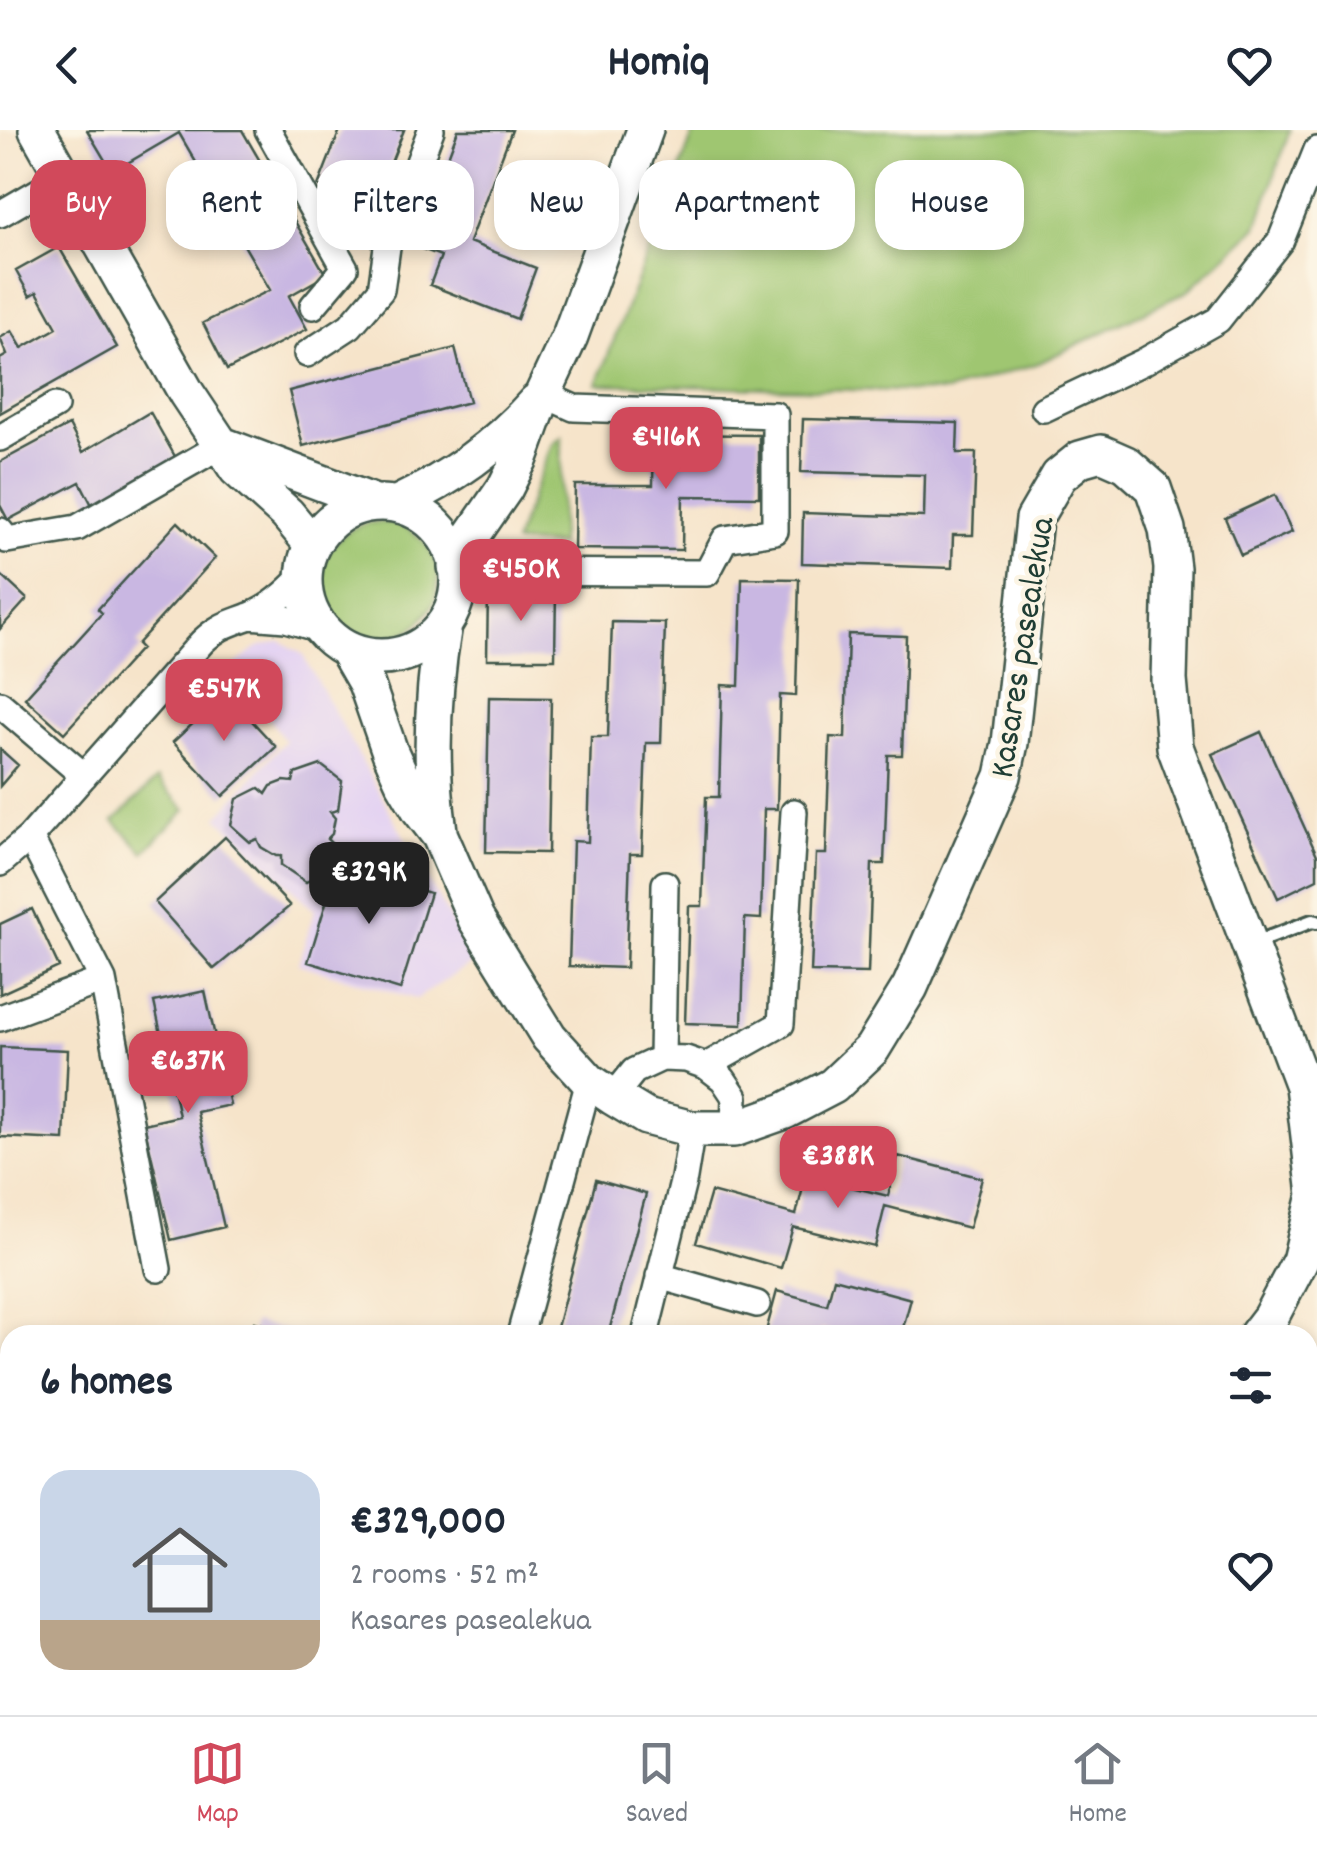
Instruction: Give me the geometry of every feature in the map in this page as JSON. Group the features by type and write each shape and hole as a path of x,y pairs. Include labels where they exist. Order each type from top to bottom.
{"street":[{"path":"37,130 54,160"},
{"path":"268,130 345,268 314,306"},
{"path":"307,354 350,326 381,290 387,247 431,130"},
{"path":"457,569 470,540 520,458 570,336 645,130"},
{"path":"1044,409 1143,362 1218,320 1281,240 1317,150"},
{"path":"0,214 30,197"},
{"path":"105,250 187,394 237,469 287,514 308,560 305,596 311,616 335,640"},
{"path":"0,864 30,837 202,642 225,624 278,600 308,560 324,528 338,515 356,507 386,504 425,492 477,459 544,394"},
{"path":"457,569 706,573 725,539 775,530 775,416 574,408 544,394"},
{"path":"0,438 55,406"},
{"path":"0,531 7,540 77,528 222,445 421,514 440,532 457,569 457,590 444,624 432,638 406,653 378,658 286,619 249,616"},
{"name":"Kasares pasealekua","path":"335,640 366,684 404,782 440,836 476,919 549,1037 601,1089 646,1117 692,1129 734,1129 833,1086 872,1049 910,987 1003,776 1034,519 1058,476 1080,459 1100,453 1126,464 1153,488 1167,529 1172,568 1169,680 1175,747 1303,1086 1316,1195 1300,1261 1265,1325"},
{"name":"Kasares pasealekua","path":"440,836 432,728 444,624"},
{"path":"0,704 84,776"},
{"path":"706,1066 781,1024 794,812"},
{"path":"30,837 103,980 158,1268"},
{"path":"662,1058 665,884"},
{"path":"0,1018 103,980"},
{"path":"523,1325 601,1089 662,1058 686,1059 706,1066 723,1079 735,1097 734,1129"},
{"path":"647,1325 684,1178 692,1129"},
{"path":"659,1276 757,1304"}],"lane":[{"path":"1250,945 1317,922"}],"shaded area":[{"path":"281,641 302,654 474,962 416,999 298,964 315,910 217,817 285,741 233,666 258,647"}],"green space":[{"path":"695,130 1290,130 1257,227 1188,291 1039,363 946,392 597,384 649,250 855,250 855,160 683,160"},
{"path":"562,436 560,545 514,543 552,444"},
{"path":"380,522 402,527 421,539 433,558 438,580 433,602 421,621 402,633 380,638 358,633 339,621 327,602 322,580 327,558 339,539 358,527"},
{"path":"157,779 186,810 144,852 114,821"}],"building":[{"path":"87,130 242,130 259,160 195,160 179,133 133,160 105,160"},
{"path":"340,130 404,130 392,160 328,160"},
{"path":"458,130 512,130 500,160 494,160 494,177 474,229 474,160 447,160"},
{"path":"297,225 326,275 289,296 307,329 227,370 203,323 270,290 247,250 297,250"},
{"path":"474,244 536,268 517,319 430,285 441,256 425,250 474,250"},
{"path":"54,250 61,250 117,347 0,413 0,359 7,355 0,338 12,331 22,348 57,328 37,292 30,296 16,271"},
{"path":"455,348 469,402 303,446 289,391"},
{"path":"150,412 177,460 93,507 80,482 8,520 0,505 0,462 69,425 83,452"},
{"path":"803,419 958,423 957,453 976,453 973,535 953,535 952,568 802,563 803,513 924,517 925,475 801,472"},
{"path":"654,434 759,435 759,497 683,496 682,550 574,549 575,485 653,485"},
{"path":"1275,495 1292,532 1241,555 1225,518"},
{"path":"178,522 215,558 64,733 25,698 102,613 98,609"},
{"path":"0,574 27,599 0,629"},
{"path":"742,578 799,579 796,696 780,695 777,809 764,809 761,919 745,918 742,1025 685,1023 689,906 702,906 706,797 719,797 722,685 739,686"},
{"path":"488,589 556,589 555,659 487,659"},
{"path":"612,622 665,623 661,743 646,743 642,854 630,854 626,968 569,966 573,841 588,842 591,737 608,737"},
{"path":"848,634 906,636 902,755 888,755 884,864 872,864 868,973 811,972 816,854 826,854 830,737 845,738"},
{"path":"226,693 276,747 223,796 173,742"},
{"path":"489,697 551,698 548,853 486,852"},
{"path":"1261,732 1317,855 1317,879 1278,898 1212,754"},
{"path":"0,749 18,765 0,786"},
{"path":"321,765 342,781 338,810 330,812 335,818 327,839 332,844 327,871 306,882 281,865 281,856 261,847 257,839 250,842 231,825 237,799 259,788 266,794 271,786 293,782 295,774"},
{"path":"225,837 290,906 214,969 155,902"},
{"path":"338,864 430,893 400,990 308,962"},
{"path":"32,909 59,967 0,994 0,924"},
{"path":"205,991 230,1105 197,1112 224,1227 171,1240 144,1124 179,1116 154,1002"},
{"path":"0,1047 68,1050 64,1140 0,1137"},
{"path":"898,1156 982,1178 969,1228 885,1206 875,1247 793,1227 781,1268 696,1243 711,1192 796,1215 806,1176 888,1196"},
{"path":"596,1180 646,1194 611,1325 558,1325"},
{"path":"834,1278 911,1299 904,1325 768,1325 777,1291 827,1305"}]}
